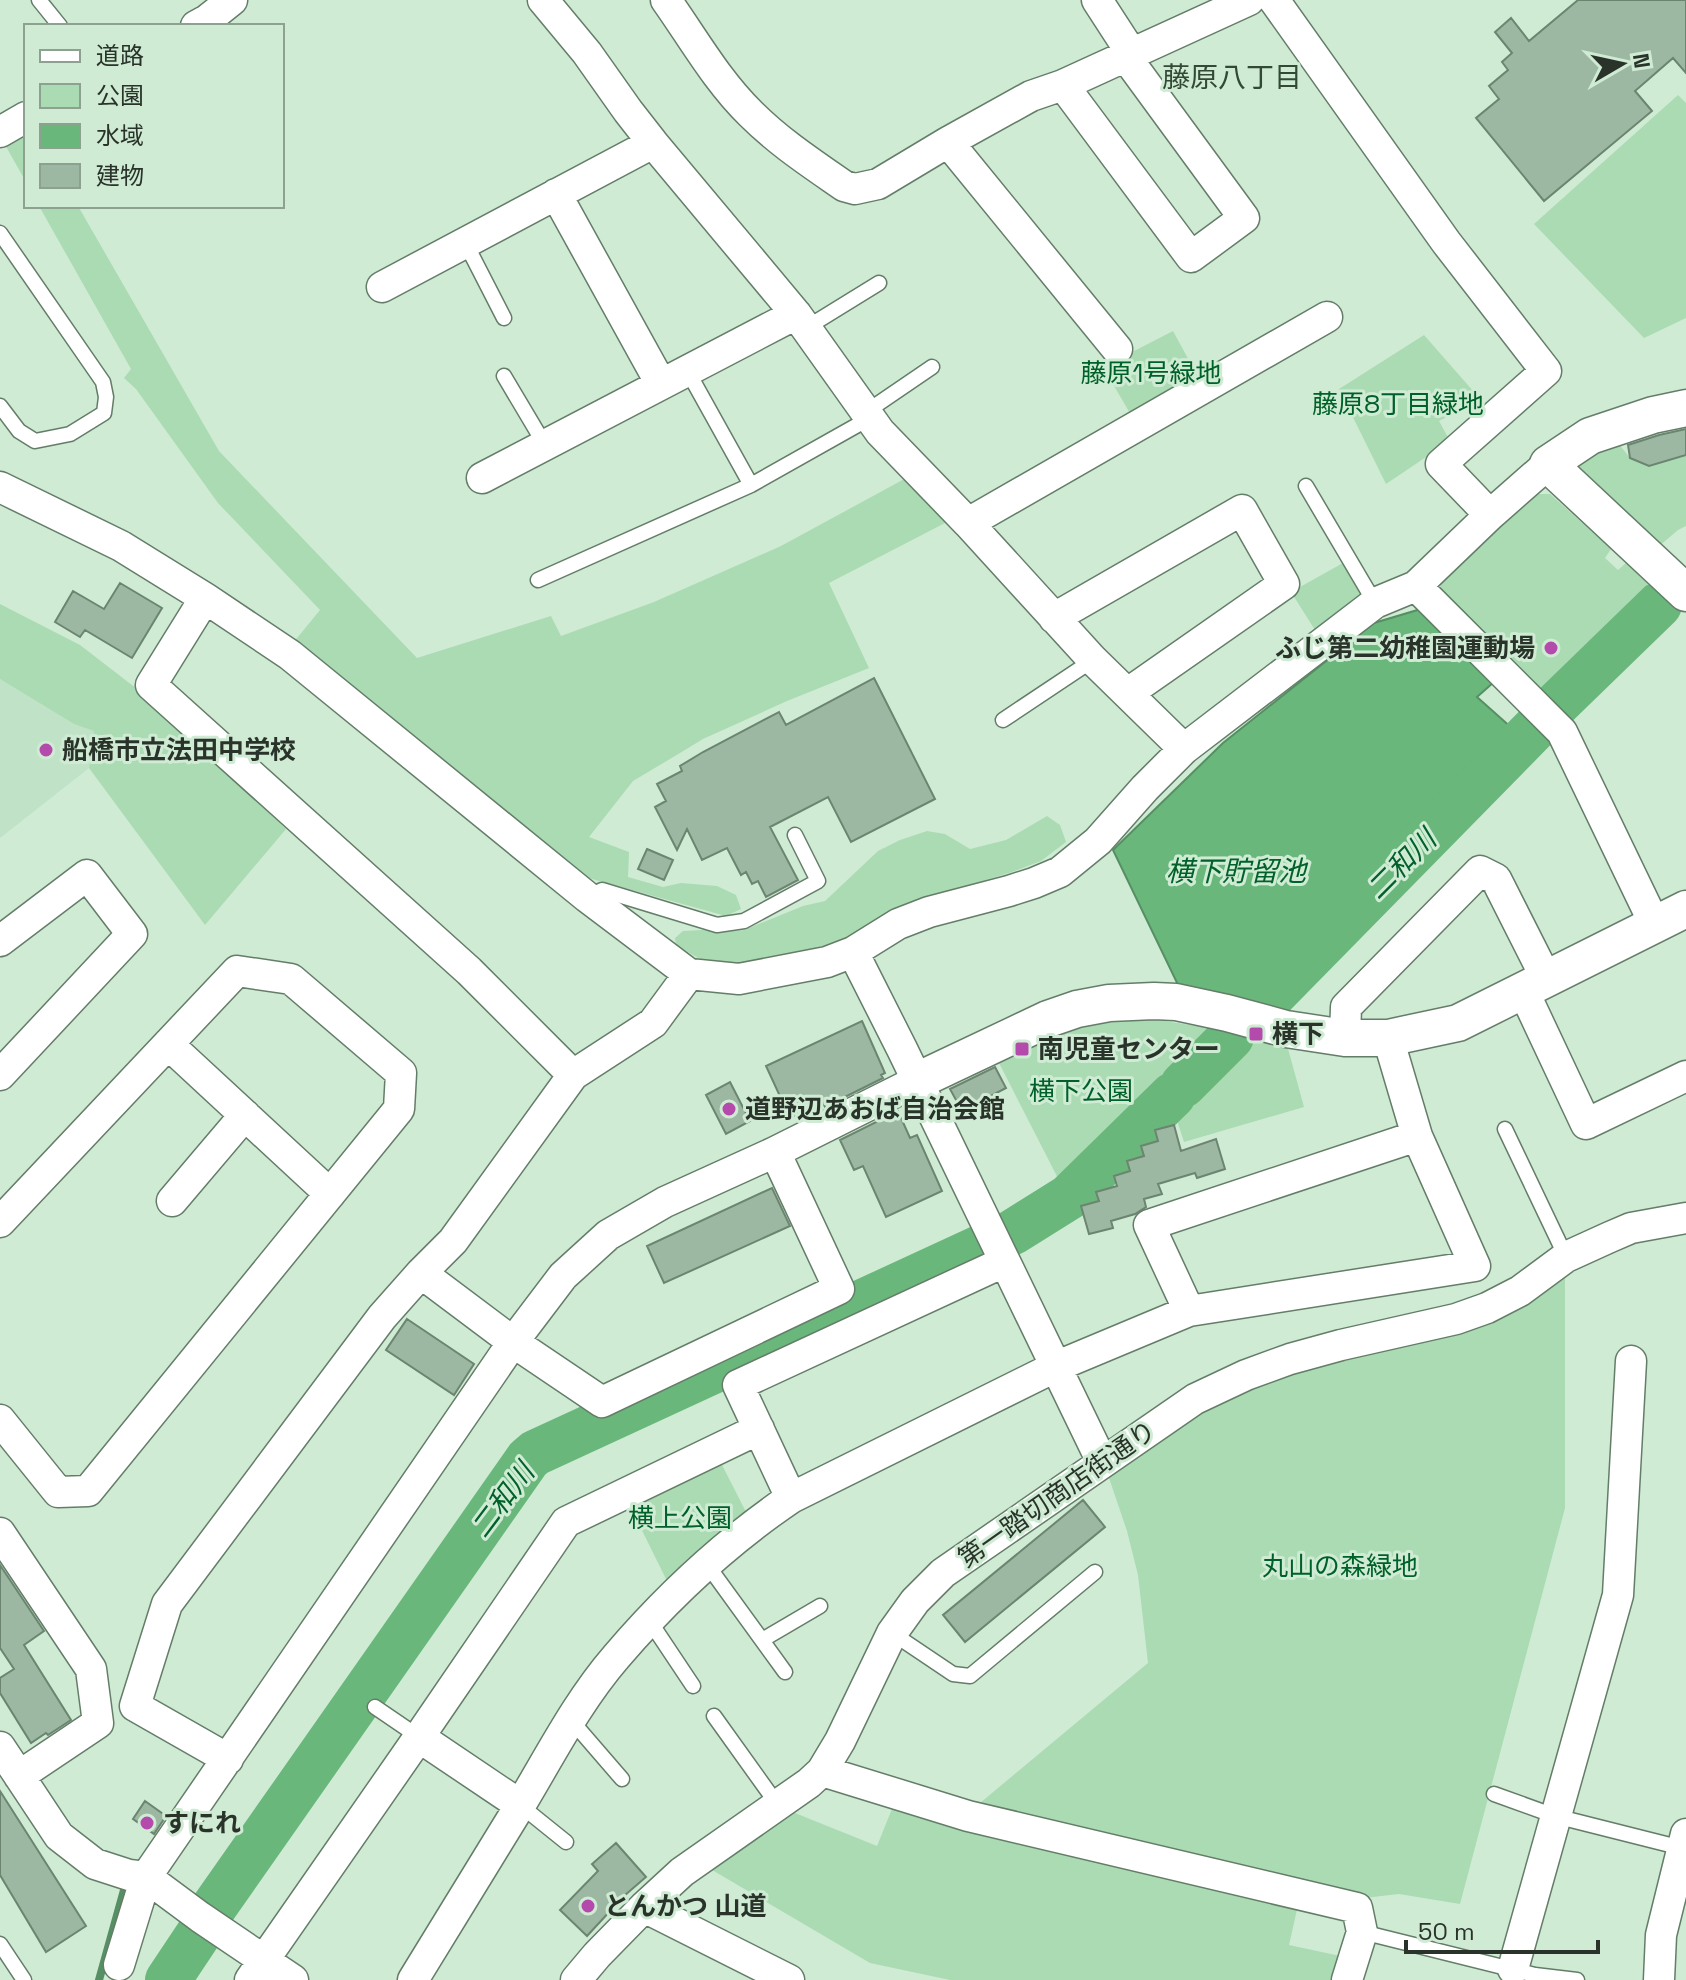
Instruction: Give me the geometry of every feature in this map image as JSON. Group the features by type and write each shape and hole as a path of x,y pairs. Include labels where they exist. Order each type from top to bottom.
{"street":[{"path":"543,0 587,53 653,143 801,321 880,432 1093,660 1184,749"},
{"path":"666,0 712,67 748,111 776,138 844,186 855,189 878,184 1031,96 1129,56 1249,0"},
{"path":"1063,85 1191,257 1244,218 1129,56 1097,0"},
{"path":"1274,0 1446,242 1546,371 1441,464 1490,515"},
{"path":"200,24 228,1"},
{"path":"0,132 24,118"},
{"path":"948,142 1117,349"},
{"path":"382,287 653,143"},
{"path":"556,194 674,377"},
{"path":"968,523 1327,317"},
{"path":"482,478 674,377 801,321"},
{"path":"0,487 121,546 290,655 587,897 689,974 739,979 827,962 853,952 898,924 929,912 1021,887 1060,872 1098,841 1184,749 1375,603 1416,586 1548,464 1590,436 1653,415 1686,408"},
{"path":"1548,464 1686,593"},
{"path":"1054,618 1242,510 1284,584 1128,693"},
{"path":"119,1965 146,1877 513,1342 563,1276 608,1235 665,1202 1048,1019 1077,1009 1109,1003 1176,1002 1309,1034 1388,1038 1458,1023 1671,917 1562,732 1416,586"},
{"path":"205,598 151,685 469,971 573,1075"},
{"path":"1345,1038 1346,1007 1480,871 1496,879 1586,1124 1686,1076"},
{"path":"0,941 87,875 132,934 0,1075"},
{"path":"853,952 1102,1462"},
{"path":"0,1222 237,971 291,979 401,1073 399,1109 88,1491 58,1492 0,1420"},
{"path":"228,1759 135,1706 167,1604 382,1317 453,1241 573,1075 653,1023 689,974"},
{"path":"413,1980 571,1720 615,1658 706,1562 791,1498 1055,1367 1189,1311 1475,1266 1417,1136 1388,1038"},
{"path":"168,1044 330,1194"},
{"path":"172,1201 245,1115"},
{"path":"1189,1311 1149,1225 1417,1136"},
{"path":"421,1273 513,1342 602,1402 839,1289 775,1152"},
{"name":"第一踏切商店街通り","path":"576,1980 644,1907 682,1872 822,1771 840,1741 892,1633 915,1601 943,1573 1102,1462 1195,1399 1246,1375 1341,1345 1477,1312 1520,1291 1566,1257 1631,1228 1686,1218"},
{"path":"791,1498 738,1385 998,1248"},
{"path":"1513,1969 1618,1595 1631,1361"},
{"path":"258,1970 566,1522 759,1429"},
{"path":"0,1533 91,1669 98,1723 19,1776"},
{"path":"419,1737 520,1805"},
{"path":"0,1747 59,1836 95,1864 146,1877 208,1923 258,1970 293,1980"},
{"path":"822,1771 968,1816 1357,1908 1362,1932 1347,1980"},
{"path":"1659,1980 1661,1935 1684,1841"},
{"path":"644,1907 789,1980"}],"lane":[{"path":"39,0 58,24"},
{"path":"0,233 103,382 106,397 104,413 70,434 35,441 19,431 0,406"},
{"path":"465,242 504,318"},
{"path":"801,321 879,283"},
{"path":"538,580 751,485 868,415 932,367"},
{"path":"504,376 545,445"},
{"path":"674,377 751,485"},
{"path":"1306,486 1375,603"},
{"path":"1003,720 1093,660"},
{"path":"587,897 602,890 717,925 744,921 818,881 795,835"},
{"path":"1505,1129 1566,1257"},
{"path":"706,1562 785,1672"},
{"path":"892,1633 953,1674 970,1676 1095,1572"},
{"path":"762,1640 820,1606"},
{"path":"649,1620 693,1686"},
{"path":"375,1707 419,1737"},
{"path":"714,1716 777,1804"},
{"path":"571,1720 622,1779"},
{"path":"1494,1794 1555,1816 1684,1841"},
{"path":"520,1805 566,1842"},
{"path":"1362,1932 1535,1975 1577,1980"},
{"path":"0,1944 24,1980"}],"shaded area":[{"name":"船橋市立法田中学校","path":"0,679 74,724 94,731 89,768 0,838"}],"green space":[{"path":"1678,95 1686,103 1686,318 1644,338 1534,224"},
{"path":"24,135 24,178 4,143"},
{"path":"40,208 79,208 219,451 417,658 551,616 561,636 654,602 781,546 908,477 947,522 829,583 869,668 703,739 633,781 589,837 629,852 628,877 663,887 681,883 717,886 736,895 741,909 726,916 574,874 293,643 320,610 218,503 136,389 124,378 131,369"},
{"name":"藤原1号緑地","path":"1173,331 1198,377 1131,415 1103,367"},
{"name":"藤原8丁目緑地","path":"1424,335 1474,392 1457,401 1462,409 1439,421 1450,441 1386,484 1339,389"},
{"path":"1615,439 1630,458 1649,466 1686,455 1686,526 1658,547 1571,468"},
{"name":"ふじ第二幼稚園運動場","path":"1538,494 1550,494 1611,549 1605,558 1618,570 1627,562 1657,594 1552,701 1441,593 1440,577"},
{"path":"1343,563 1362,597 1315,630 1291,592"},
{"path":"0,604 80,645 141,692 286,829 205,925 89,768 94,731 74,724 0,679"},
{"path":"1047,816 1060,825 1066,842 1041,861 924,899 845,943 738,966 711,963 676,945 675,938 683,931 744,930 803,906 825,901 878,851 900,840 927,831 945,834 970,849 1006,840"},
{"name":"横下公園","path":"1138,1017 1223,1030 1066,1194 998,1061 1082,1026"},
{"name":"横下公園","path":"1245,1036 1287,1045 1304,1107 1184,1142 1173,1108"},
{"name":"丸山の森緑地","path":"1565,1274 1565,1508 1460,1904 1399,1894 1364,1898 1303,1883 1289,1945 1345,1957 1339,1980 950,1980 870,1963 707,1867 790,1811 877,1846 894,1804 956,1823 1148,1663 1138,1575 1107,1472 1197,1409"},
{"name":"横上公園","path":"718,1457 746,1512 667,1581 627,1500"}],"water":[{"name":"横下貯留池","path":"1421,609 1494,682 1477,697 1513,729 1248,1004 1179,987 1113,850 1223,743 1374,623"}],"building":[{"path":"1578,0 1686,0 1686,73 1673,58 1635,91 1652,111 1544,201 1476,118 1499,99 1489,86 1508,70 1502,62 1512,53 1495,32 1511,18 1529,41"},
{"path":"1686,429 1686,455 1649,466 1630,458 1628,445"},
{"path":"120,583 162,608 132,658 85,630 80,637 55,622 73,591 104,609"},
{"path":"874,678 935,799 851,842 828,797 770,827 798,880 766,897 758,881 752,884 746,872 741,875 727,848 702,860 687,829 677,850 655,807 666,801 657,784 682,771 680,766 703,752 779,712 786,725"},
{"path":"647,849 673,860 664,880 638,869"},
{"path":"862,1021 885,1073 881,1075 883,1078 825,1107 823,1103 790,1118 766,1066"},
{"path":"995,1067 1006,1088 962,1111 950,1089"},
{"path":"730,1082 750,1121 726,1134 706,1095"},
{"path":"898,1111 910,1138 917,1135 942,1191 886,1217 863,1166 854,1170 840,1140"},
{"path":"1174,1125 1181,1151 1216,1139 1225,1169 1197,1178 1195,1173 1158,1184 1162,1194 1144,1199 1146,1207 1135,1214 1111,1221 1113,1228 1089,1234 1081,1206 1099,1201 1096,1192 1117,1186 1114,1176 1130,1171 1127,1161 1144,1156 1141,1146 1158,1141 1155,1130"},
{"path":"772,1188 790,1226 664,1283 647,1246"},
{"path":"407,1319 474,1364 454,1395 386,1350"},
{"path":"1083,1500 1105,1527 965,1642 943,1615"},
{"path":"0,1565 44,1631 24,1645 71,1720 31,1743 0,1693 0,1678 14,1669 0,1648"},
{"path":"0,1791 86,1926 46,1952 0,1875"},
{"path":"145,1801 166,1816 154,1834 133,1819"},
{"path":"616,1843 646,1877 587,1936 560,1910 598,1871 592,1864"}],"waterway":[{"name":"二和川","path":"1558,703 1659,605"},
{"name":"二和川","path":"1267,1001 1535,728"},
{"name":"二和川","path":"1183,1085 1231,1037"},
{"name":"二和川","path":"1013,1232 1069,1197 1173,1095"},
{"name":"二和川","path":"214,1907 528,1459 535,1453 980,1248"},
{"path":"99,1980 124,1890"},
{"name":"二和川","path":"168,1980 198,1935"}],"place":[{"name":"ふじ第二幼稚園運動場","path":"1551,648"},
{"name":"船橋市立法田中学校","path":"46,750"},
{"name":"横下","path":"1256,1034"},
{"name":"南児童センター","path":"1022,1049"},
{"name":"道野辺あおば自治会館","path":"729,1109"},
{"name":"すにれ","path":"147,1823"},
{"name":"とんかつ 山道","path":"588,1906"}],"district":[{"name":"藤原八丁目","path":"1232,77"}]}
